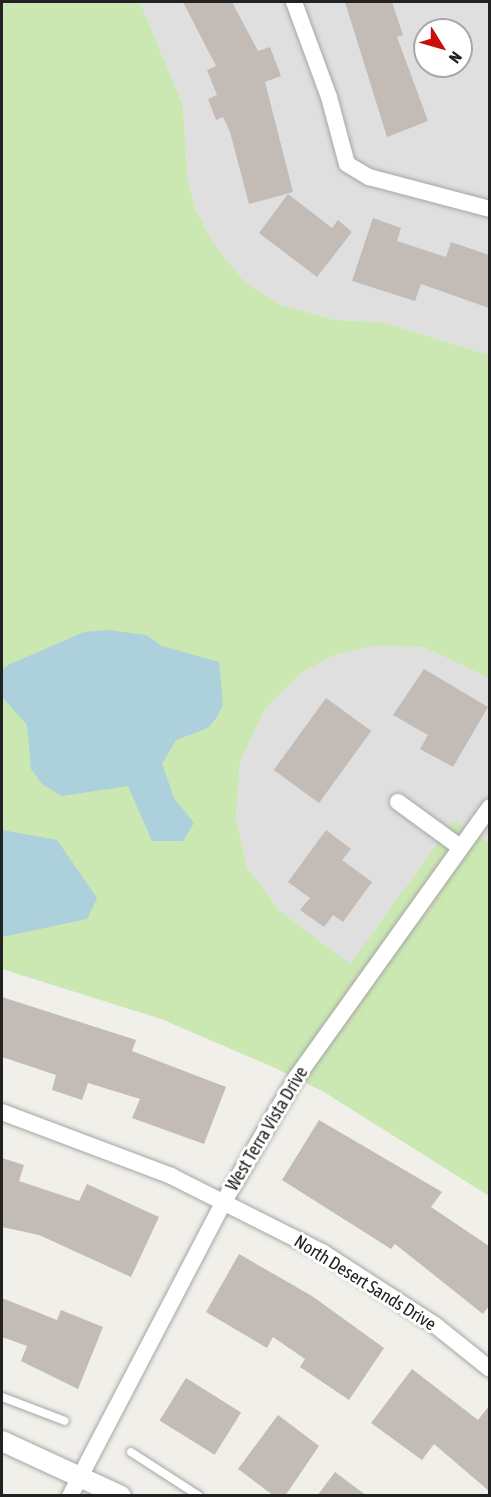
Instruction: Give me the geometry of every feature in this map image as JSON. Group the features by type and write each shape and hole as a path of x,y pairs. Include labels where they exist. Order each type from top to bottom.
{"street":[{"path":"294,2 329,97 347,164 369,177 489,209"},
{"path":"398,802 460,847"},
{"name":"West Terra Vista Drive","path":"70,1496 79,1472 223,1203 343,1006 489,807"},
{"name":"North Desert Sands Drive","path":"2,1112 88,1140 322,1252 435,1325 489,1369"},
{"path":"2,1441 79,1472 121,1496"}],"lane":[{"path":"2,1397 65,1421"},
{"path":"131,1452 199,1496"}],"shaded area":[{"path":"140,2 489,2 489,355 382,322 336,320 281,305 246,283 213,243 196,210 188,182 183,105"},
{"path":"373,646 423,647 489,678 489,843 454,820 350,964 279,910 247,867 236,817 240,762 265,709 303,672 335,655"}],"green space":[{"path":"2,2 140,2 183,105 188,182 196,210 213,243 246,283 281,305 336,320 382,322 489,355 489,678 423,647 373,646 335,655 303,672 265,709 240,762 236,817 247,867 279,910 350,964 454,820 489,843 489,1196 324,1092 273,1067 161,1019 2,969"}],"water":[{"path":"108,630 146,635 162,646 219,662 223,705 217,717 208,728 176,740 162,764 174,798 194,823 183,841 152,841 128,786 62,796 43,785 31,769 27,725 2,697 2,670 8,665 84,632"},
{"path":"2,830 57,840 97,898 87,919 2,937"}],"building":[{"path":"183,2 232,2 258,51 270,47 281,76 265,82 293,192 249,204 230,132 223,117 216,120 208,99 217,95 207,70 216,66"},
{"path":"345,2 392,2 403,35 397,37 428,121 387,137"},
{"path":"288,194 332,228 338,220 352,232 317,277 259,233"},
{"path":"373,218 401,228 397,241 446,257 451,242 489,255 489,308 421,284 415,301 352,281"},
{"path":"424,669 488,707 453,767 420,749 428,735 393,715"},
{"path":"326,698 371,731 319,803 274,770"},
{"path":"326,830 351,849 342,860 372,882 343,922 333,915 324,927 300,910 310,898 288,882"},
{"path":"2,997 136,1040 132,1051 226,1087 204,1144 132,1118 140,1099 88,1083 82,1100 52,1090 56,1075 2,1057"},
{"path":"319,1120 442,1192 431,1207 489,1246 489,1306 483,1314 395,1244 391,1249 282,1180"},
{"path":"2,1158 24,1165 19,1181 79,1201 87,1184 159,1217 131,1277 39,1235 2,1227"},
{"path":"239,1254 312,1296 384,1348 349,1400 300,1367 305,1359 273,1337 267,1348 206,1312"},
{"path":"2,1298 57,1320 61,1310 103,1327 78,1389 21,1361 27,1346 2,1337"},
{"path":"412,1369 478,1420 489,1406 489,1491 434,1444 422,1460 371,1423"},
{"path":"186,1378 241,1412 215,1455 160,1420"},
{"path":"278,1415 319,1446 285,1496 274,1496 238,1469"},
{"path":"335,1472 367,1496 317,1496"}]}
